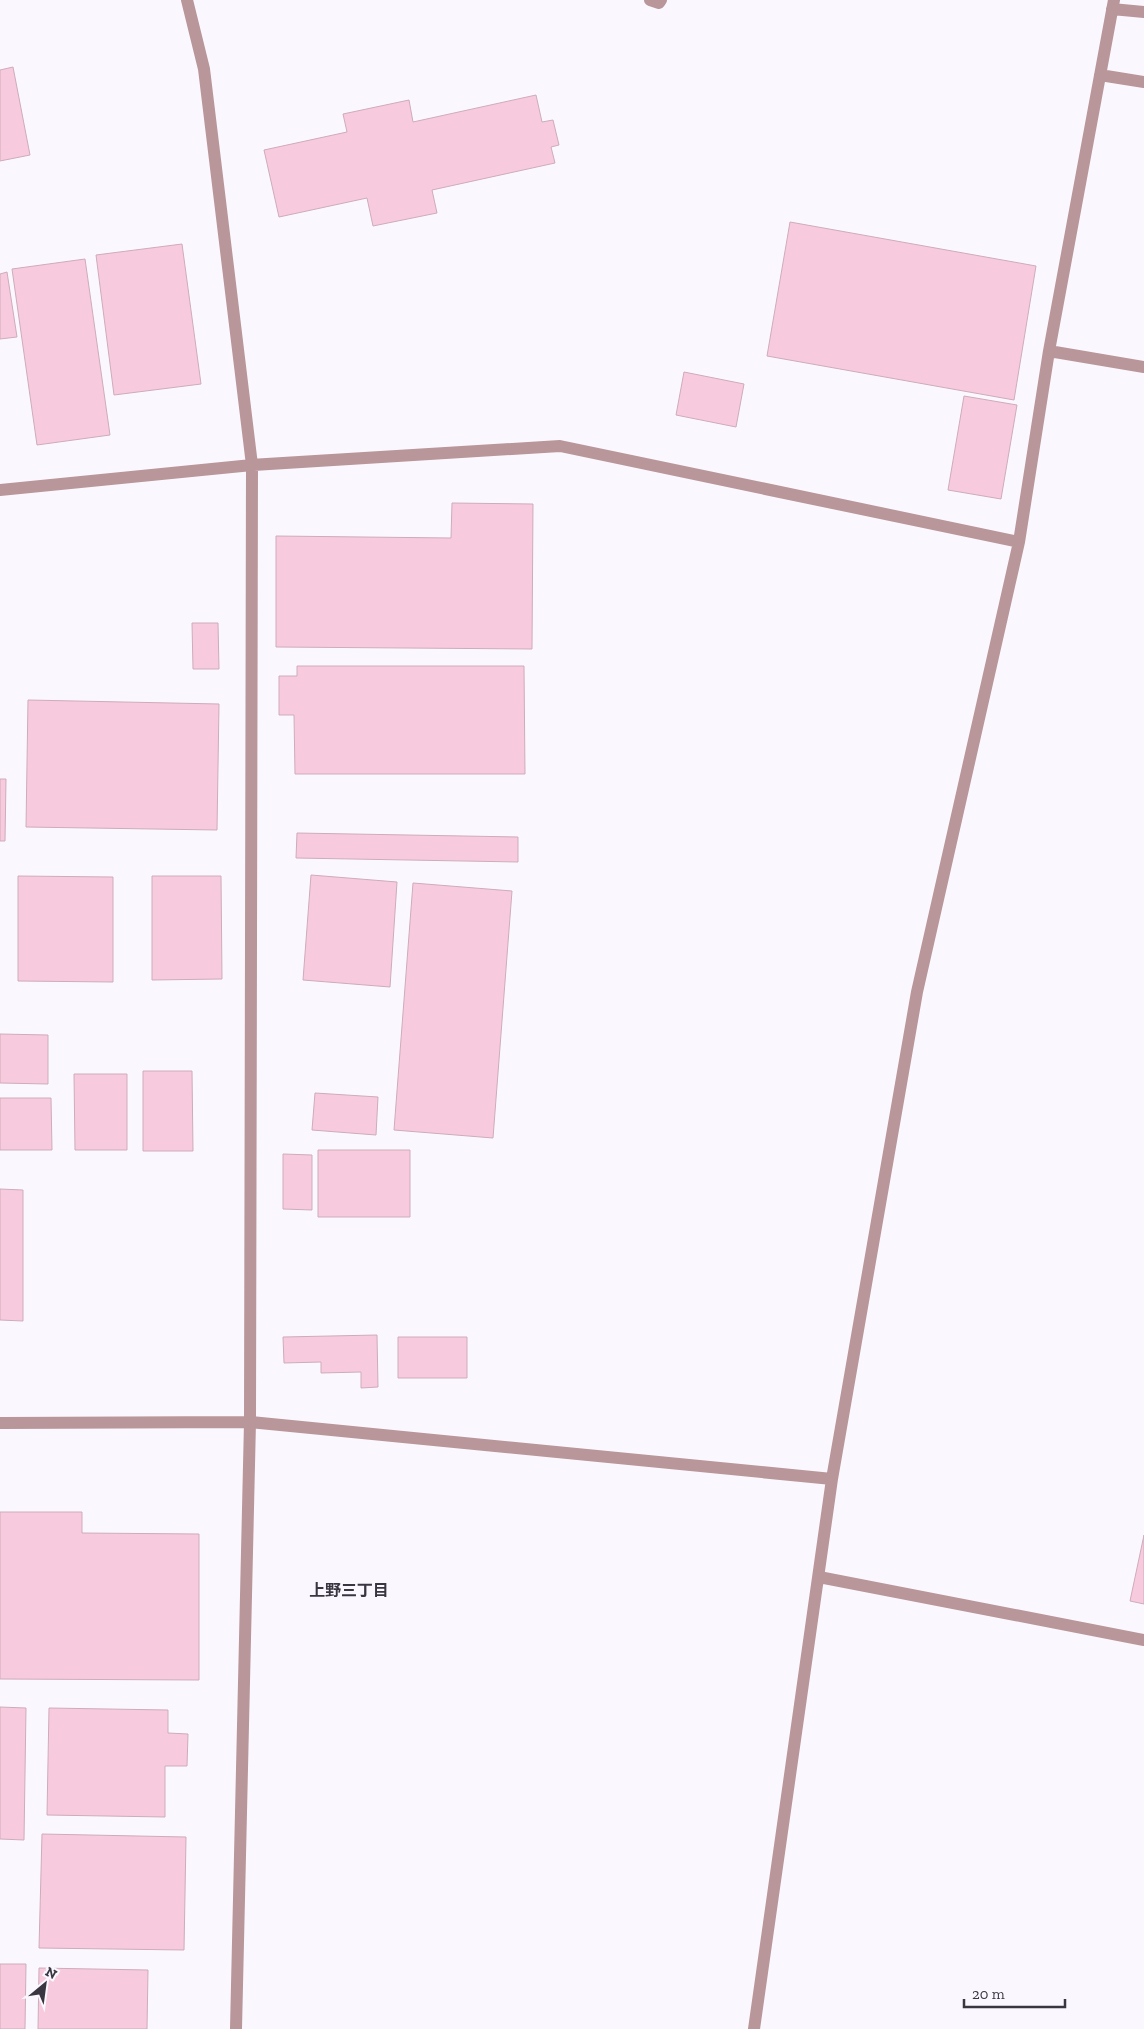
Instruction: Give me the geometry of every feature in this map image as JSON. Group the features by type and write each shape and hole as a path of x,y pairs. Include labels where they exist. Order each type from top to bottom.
{"street":[{"path":"187,0 204,69 252,465 250,1422 236,2029"},
{"path":"650,0 659,4 661,0"},
{"path":"754,2029 832,1478 917,992 1019,542 1049,351 1113,4 1144,12"},
{"path":"1100,75 1144,82"},
{"path":"1049,351 1144,367"},
{"path":"0,490 252,465 560,446 1019,542"},
{"path":"0,1422 250,1422 832,1478"},
{"path":"818,1577 1144,1640"}],"building":[{"path":"13,67 30,155 0,161 0,70"},
{"path":"536,95 542,122 553,120 559,145 551,147 555,163 432,190 437,213 373,226 367,198 279,217 264,150 347,132 343,114 409,100 413,122"},
{"path":"790,222 1036,266 1014,400 767,356"},
{"path":"182,244 201,384 114,395 96,255"},
{"path":"85,259 110,435 37,445 12,269"},
{"path":"7,272 17,337 0,339 0,274"},
{"path":"684,372 744,384 736,427 676,415"},
{"path":"964,396 1017,405 1001,499 948,490"},
{"path":"452,503 533,504 532,649 276,647 276,536 451,538"},
{"path":"192,623 218,623 219,669 193,669"},
{"path":"297,666 524,666 525,774 295,774 294,715 279,715 279,676 297,676"},
{"path":"28,700 219,704 217,830 26,827"},
{"path":"0,779 6,779 5,841 0,841"},
{"path":"297,833 518,837 518,862 296,858"},
{"path":"311,875 397,882 390,987 303,980"},
{"path":"18,876 113,877 113,982 18,981"},
{"path":"152,876 221,876 222,979 152,980"},
{"path":"413,883 512,891 493,1138 394,1130"},
{"path":"0,1034 48,1035 48,1084 0,1083"},
{"path":"143,1071 192,1071 193,1151 143,1151"},
{"path":"74,1074 127,1074 127,1150 75,1150"},
{"path":"315,1093 378,1097 376,1135 312,1130"},
{"path":"0,1098 51,1098 52,1150 0,1150"},
{"path":"318,1150 410,1150 410,1217 318,1217"},
{"path":"283,1154 312,1155 312,1210 283,1209"},
{"path":"0,1189 23,1190 23,1321 0,1320"},
{"path":"377,1335 378,1387 361,1388 361,1372 321,1373 321,1362 284,1363 283,1337"},
{"path":"398,1337 467,1337 467,1378 398,1378"},
{"path":"0,1512 82,1512 82,1533 199,1534 199,1680 0,1679"},
{"path":"1144,1535 1144,1604 1130,1601"},
{"path":"0,1707 26,1708 24,1840 0,1839"},
{"path":"49,1708 168,1710 168,1733 188,1734 187,1766 165,1766 165,1817 47,1815"},
{"path":"42,1834 186,1837 184,1950 39,1948"},
{"path":"0,1964 26,1964 25,2029 0,2029"},
{"path":"39,1968 148,1970 147,2029 38,2029"}],"district":[{"name":"上野三丁目","path":"349,1590"}]}
